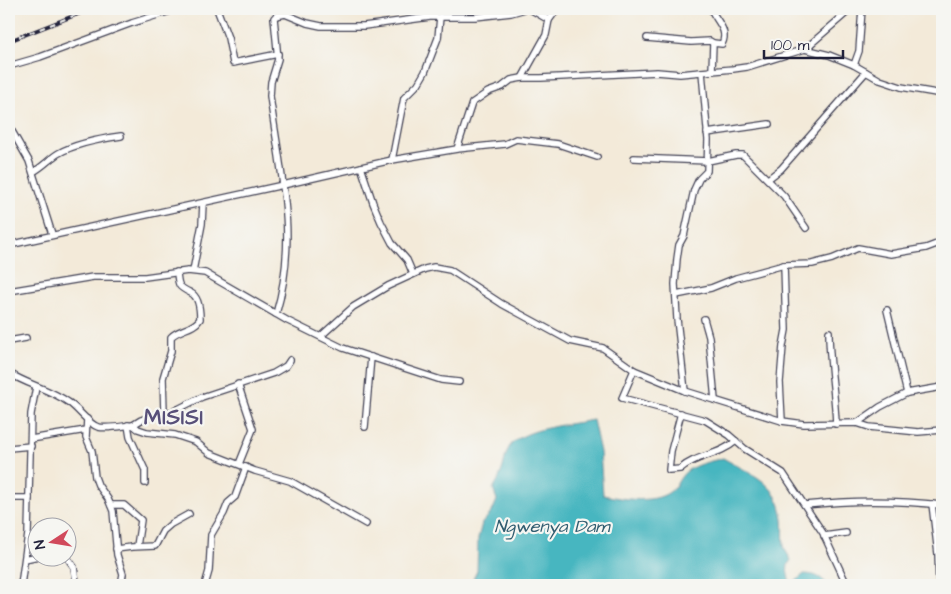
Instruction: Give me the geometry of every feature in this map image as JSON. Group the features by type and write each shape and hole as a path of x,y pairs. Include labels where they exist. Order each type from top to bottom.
{"street":[{"path":"9,66 177,9"},
{"path":"217,9 228,38 233,63 278,54"},
{"path":"276,314 282,294 288,246 288,223 270,96 278,54 274,18 279,14 285,14 307,23 321,26 364,26 409,19 476,17 511,13 525,9"},
{"path":"530,9 549,20"},
{"path":"522,78 546,35 549,20 555,12 561,9"},
{"path":"647,38 691,42 710,41 722,44 725,34 711,9"},
{"path":"457,148 472,103 511,80 657,72 680,74 747,67 805,49 851,9"},
{"path":"854,65 859,51 862,9"},
{"path":"392,160 404,98 418,84 425,72 438,38 440,17"},
{"path":"712,71 713,43"},
{"path":"805,49 818,51 854,65 880,80 901,87 942,94"},
{"path":"685,391 676,295 679,245 684,236 694,190 699,179 707,170 707,133 702,72"},
{"path":"768,179 781,169 866,72"},
{"path":"707,133 769,124"},
{"path":"9,126 22,147 33,172 52,234"},
{"path":"33,172 68,148 96,140 121,136"},
{"path":"9,245 392,160 457,148 505,144 516,139 551,142 597,157"},
{"path":"634,158 708,161 743,155 784,196 806,228"},
{"path":"361,167 372,203 381,222 392,243 407,260 413,274"},
{"path":"193,272 202,224 203,202"},
{"path":"676,295 711,288 736,278 784,265 812,264 832,260 858,248 869,248 885,253 897,253 926,248 942,242"},
{"path":"782,421 780,382 786,330 784,265"},
{"path":"321,336 353,308 388,286 425,269 434,267 450,270 502,304 570,341 603,348 634,370 685,391 782,421 804,424 857,423 869,427 911,432 942,430"},
{"path":"164,412 163,378 171,351 171,337 177,332 195,325 200,319 197,301 191,293 184,291 180,287 177,272"},
{"path":"9,291 93,277 145,277 177,272 205,273 299,327 343,348 441,380 459,382"},
{"path":"887,310 907,393"},
{"path":"704,319 709,337 716,400"},
{"path":"829,332 829,360 835,393 836,424"},
{"path":"9,341 26,338"},
{"path":"365,427 371,357"},
{"path":"9,373 36,387 55,393 99,427 131,425 164,412 172,412 196,399 280,370 290,360"},
{"path":"634,370 622,398 705,420 729,435 766,464 783,473 824,536 847,585"},
{"path":"238,384 253,429 239,464"},
{"path":"21,585 28,534 32,414 36,387"},
{"path":"857,423 907,393 942,387"},
{"path":"680,413 671,451 669,470 680,469 686,463 720,452 736,441"},
{"path":"87,419 86,441 92,451 95,477 111,505 116,549 123,574 121,585"},
{"path":"131,425 147,432 175,435 196,442 209,453 290,481 366,524"},
{"path":"131,425 130,437 146,470 144,483"},
{"path":"31,439 86,430"},
{"path":"9,448 31,446"},
{"path":"205,585 209,571 211,535 228,503 235,497 246,467"},
{"path":"9,498 29,498"},
{"path":"805,505 860,502 932,504 942,506"},
{"path":"932,504 938,554 939,585"},
{"path":"111,505 124,505 141,520 137,546"},
{"path":"116,549 156,545 163,531 171,524 190,514"},
{"path":"824,536 846,533"},
{"path":"73,566 76,582 82,585"}],"water":[{"name":"Ngwenya Dam","path":"593,420 600,452 603,495 640,499 658,497 673,489 682,476 690,469 723,458 762,481 776,496 783,519 784,546 791,560 788,568 790,583 795,582 804,574 808,574 817,576 828,585 470,585 477,571 478,539 482,523 492,512 497,500 493,489 503,468 510,446 516,440 536,431"}],"railway":[{"path":"9,41 91,9"}],"district":[{"name":"MISISI","path":"174,417"}]}
